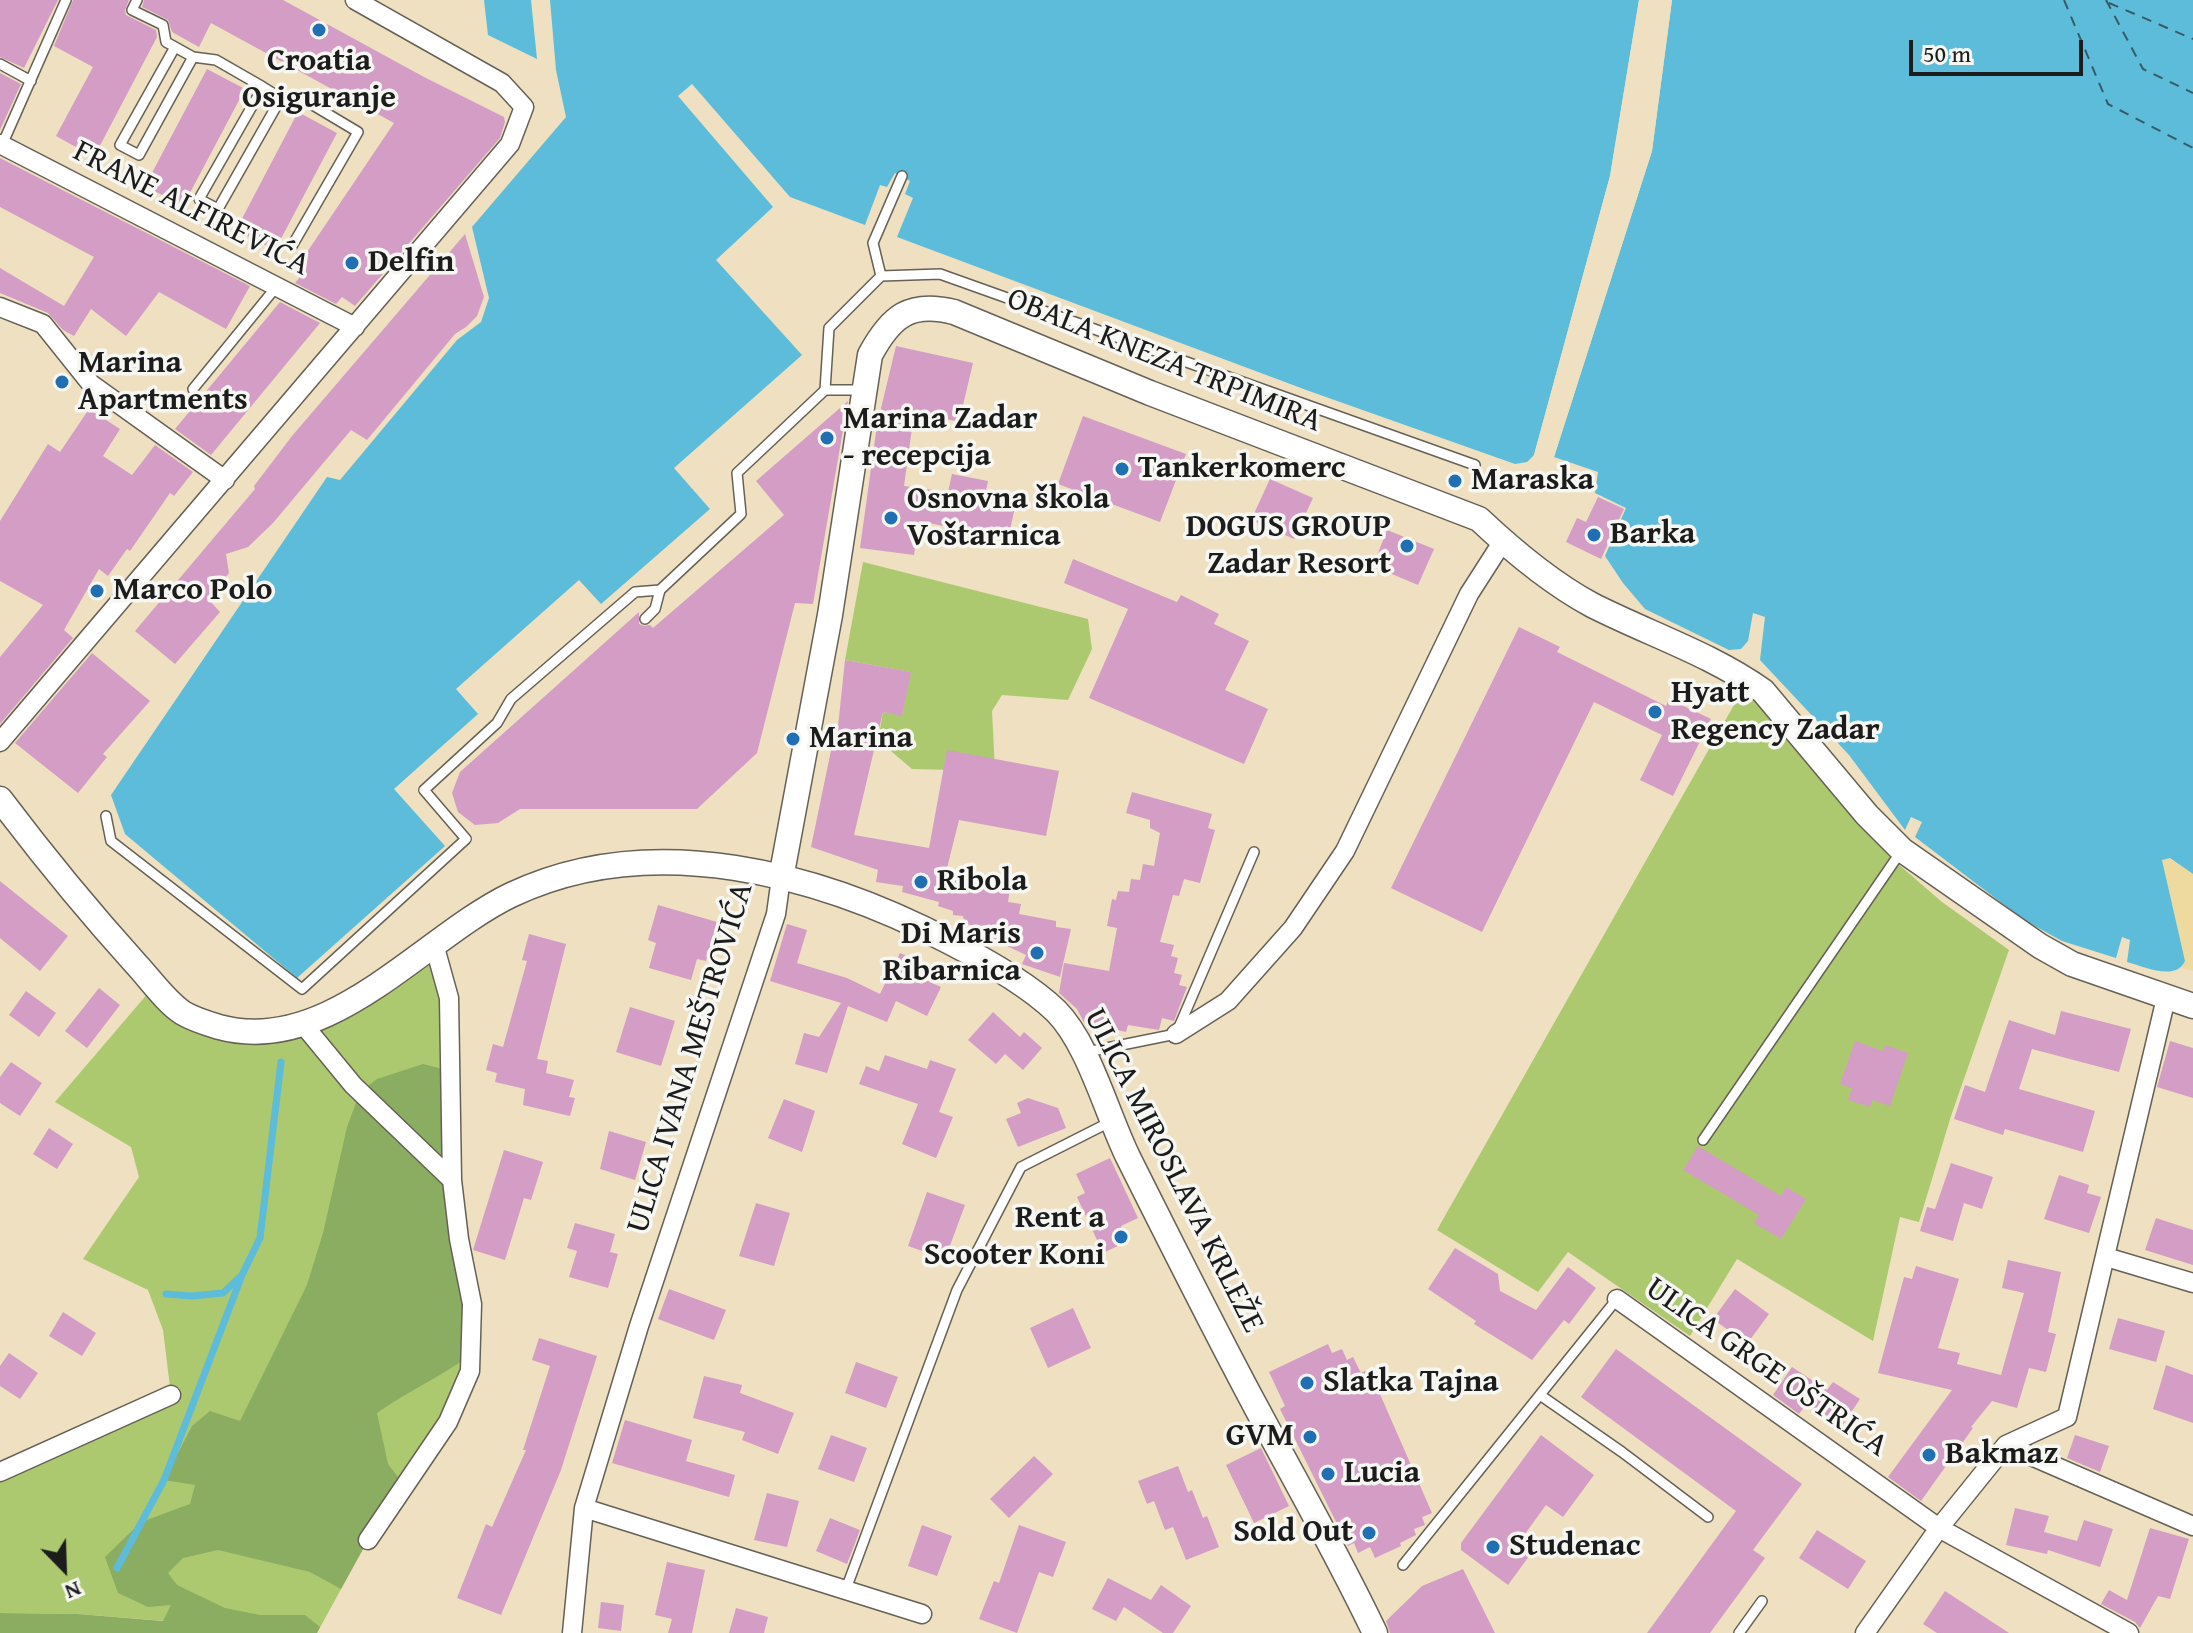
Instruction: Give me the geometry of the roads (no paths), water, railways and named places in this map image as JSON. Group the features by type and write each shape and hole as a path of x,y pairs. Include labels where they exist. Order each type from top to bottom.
{"street":[{"path":"0,742 510,144 524,107 502,83 355,0"},
{"name":"FRANE ALFIREVIĆA","path":"1,144 355,327"},
{"name":"OBALA KNEZA TRPIMIRA","path":"900,316 932,306 954,312 1150,393 1479,519 1533,565 1590,603 1736,672 1763,691 1867,815 1902,850 2040,946 2072,964 2193,1006"},
{"path":"0,307 43,324 91,384 225,480"},
{"name":"ULICA IVANA MEŠTROVIĆA","path":"572,1633 584,1508 639,1326 776,914 830,615 870,355 887,328 900,316"},
{"path":"1176,1034 1228,1001 1293,928 1345,851 1469,594 1503,541"},
{"name":"ULICA MIROSLAVA KRLEŽE","path":"0,799 104,927 182,1013 222,1028 266,1031 338,1010 375,988 461,924 513,894 563,876 614,865 692,863 781,878 902,917 991,963 1056,1012 1083,1053 1112,1121 1240,1378 1375,1633"},
{"path":"368,1540 448,1422 470,1371 472,1304 459,1239 452,1180 449,998 434,944"},
{"path":"1865,1633 1939,1528 2006,1445 2067,1417 2166,998"},
{"path":"302,1023 353,1085 452,1180"},
{"path":"2106,1257 2193,1283"},
{"name":"ULICA GRGE OŠTRIĆA","path":"1617,1299 1939,1528 2129,1633"},
{"path":"0,1472 171,1395"},
{"path":"2006,1445 2193,1526"},
{"path":"584,1508 922,1614"}],"lane":[{"path":"1,144 66,0"},
{"path":"137,0 132,10 163,25 166,42 193,57 216,60 281,98 301,98 358,132 292,246"},
{"path":"175,47 120,145 139,155 193,57"},
{"path":"0,64 31,81"},
{"path":"263,87 199,199 218,209 281,98"},
{"path":"881,276 873,243 902,176"},
{"path":"645,619 655,609 660,590 741,514 737,473 825,390 829,328 881,276 940,274 1475,465"},
{"path":"193,389 277,286"},
{"path":"825,390 865,391"},
{"path":"106,816 111,841 302,989 466,839 424,790 497,723 511,699 635,592 660,590"},
{"path":"1703,1140 1902,850"},
{"path":"1083,1053 1176,1034 1254,852"},
{"path":"846,1589 957,1290 1021,1167 1112,1121"},
{"path":"1403,1565 1617,1299"},
{"path":"1540,1395 1708,1517"},
{"path":"1739,1633 1762,1601"}],"water":[{"path":"484,0 531,0 537,59 488,35"},
{"path":"550,0 1639,0 1610,176 1534,455 1527,462 1515,464 1309,391 897,237 913,198 905,194 910,181 895,173 887,187 880,185 865,225 790,197 692,84 678,96 773,207 716,260 802,355 674,468 710,509 601,604 579,580 456,689 478,714 394,789 445,846 297,978 125,834 111,795 327,477 340,480 457,340 481,322 489,298 472,227 566,117 556,70"},
{"path":"1672,0 2193,0 2193,874 2170,858 2162,860 2185,961 2174,971 2159,971 2127,962 2130,940 2122,937 2116,958 2062,941 2024,920 1915,837 1922,822 1911,817 1905,830 1849,755 1760,660 1765,617 1753,613 1748,641 1741,649 1729,650 1645,609 1605,556 1626,508 1595,493 1598,472 1554,457 1652,151"}],"waterway":[{"path":"166,1294 192,1296 223,1293 242,1275 260,1238 281,1062"},
{"path":"117,1568 164,1480 242,1275"}],"place":[{"name":"Croatia Osiguranje","path":"319,30"},
{"name":"Delfin","path":"352,263"},
{"name":"Marina Apartments","path":"62,382"},
{"name":"Marina Zadar - recepcija","path":"827,438"},
{"name":"Tankerkomerc","path":"1122,469"},
{"name":"Maraska","path":"1455,481"},
{"name":"Osnovna škola Voštarnica","path":"891,518"},
{"name":"Barka","path":"1594,535"},
{"name":"DOGUS GROUP Zadar Resort","path":"1407,546"},
{"name":"Marco Polo","path":"97,591"},
{"name":"Hyatt Regency Zadar","path":"1655,712"},
{"name":"Marina","path":"793,739"},
{"name":"Ribola","path":"921,882"},
{"name":"Di Maris Ribarnica","path":"1037,953"},
{"name":"Rent a Scooter Koni","path":"1121,1237"},
{"name":"Slatka Tajna","path":"1307,1383"},
{"name":"GVM","path":"1310,1437"},
{"name":"Bakmaz","path":"1929,1455"},
{"name":"Lucia","path":"1328,1474"},
{"name":"Sold Out","path":"1369,1533"},
{"name":"Studenac","path":"1493,1547"}]}
